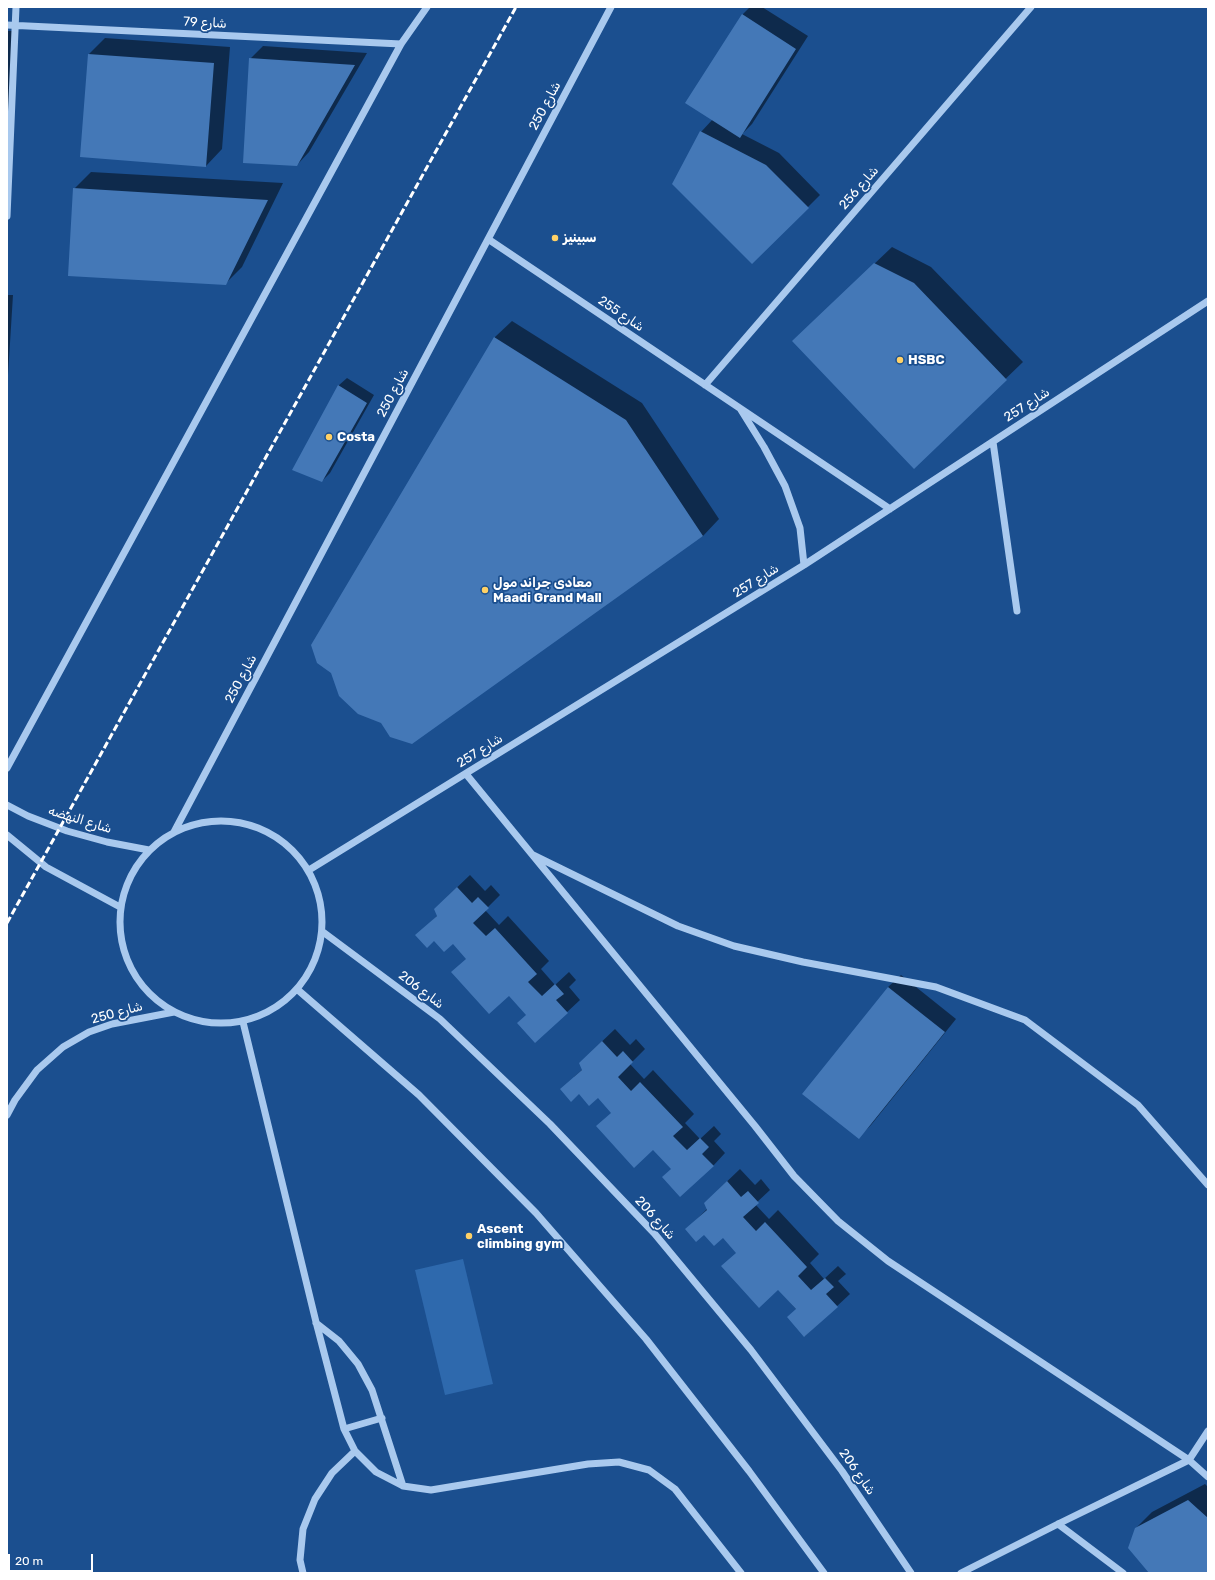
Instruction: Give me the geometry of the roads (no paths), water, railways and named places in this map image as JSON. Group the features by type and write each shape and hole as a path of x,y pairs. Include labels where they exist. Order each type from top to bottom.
{"street":[{"path":"7,216 16,7"},
{"path":"7,768 402,44 427,7"},
{"name":"شارع 250","path":"174,832 611,7"},
{"name":"شارع 256","path":"705,385 1031,7"},
{"name":"شارع 79","path":"7,25 402,44"},
{"name":"شارع 255","path":"488,239 890,509"},
{"name":"شارع 257","path":"309,870 804,565 1208,301"},
{"name":"شارع 255","path":"740,408 764,447 785,486 800,528 804,565"},
{"path":"993,442 1017,611"},
{"path":"466,774 530,854 755,1126 794,1176 838,1221 888,1261 1189,1460 1208,1477"},
{"name":"شارع النهضه","path":"7,805 28,816 67,831 107,842 149,850"},
{"path":"224,820 249,824 272,834 293,850 309,870 321,900 323,932 315,962 298,990 282,1004 264,1015 243,1022 208,1023 174,1012 148,993 130,968 120,938 120,907 126,886 135,867 149,850 174,832 198,822 224,820"},
{"path":"7,834 46,867 120,907"},
{"path":"530,854 678,926 734,946 802,962 936,987 1025,1020 1138,1105 1208,1185"},
{"name":"شارع 206","path":"323,932 440,1019 550,1124 654,1234 751,1350 842,1470 911,1573"},
{"path":"298,990 419,1094 536,1213 646,1339 749,1471 824,1573"},
{"name":"شارع 250","path":"7,1115 15,1100 37,1070 62,1047 89,1032 112,1024 174,1012"},
{"path":"243,1022 316,1322 344,1429 355,1451 376,1472 403,1486 431,1490 588,1464 619,1462 649,1470 674,1489 741,1573"},
{"path":"316,1322 339,1341 358,1364 372,1390 403,1486"},
{"path":"344,1429 382,1418"},
{"path":"961,1573 1189,1460 1208,1431"},
{"path":"303,1573 300,1560 303,1529 314,1499 332,1473 355,1451"},
{"path":"1058,1524 1123,1573"}],"railway":[{"path":"7,923 516,7"}],"place":[{"name":"سبينيز","path":"555,238"},
{"name":"HSBC","path":"900,360"},
{"name":"Costa","path":"329,437"},
{"name":"معادى جراند مول Maadi Grand Mall","path":"485,590"},
{"name":"Ascent climbing gym","path":"469,1236"}]}
